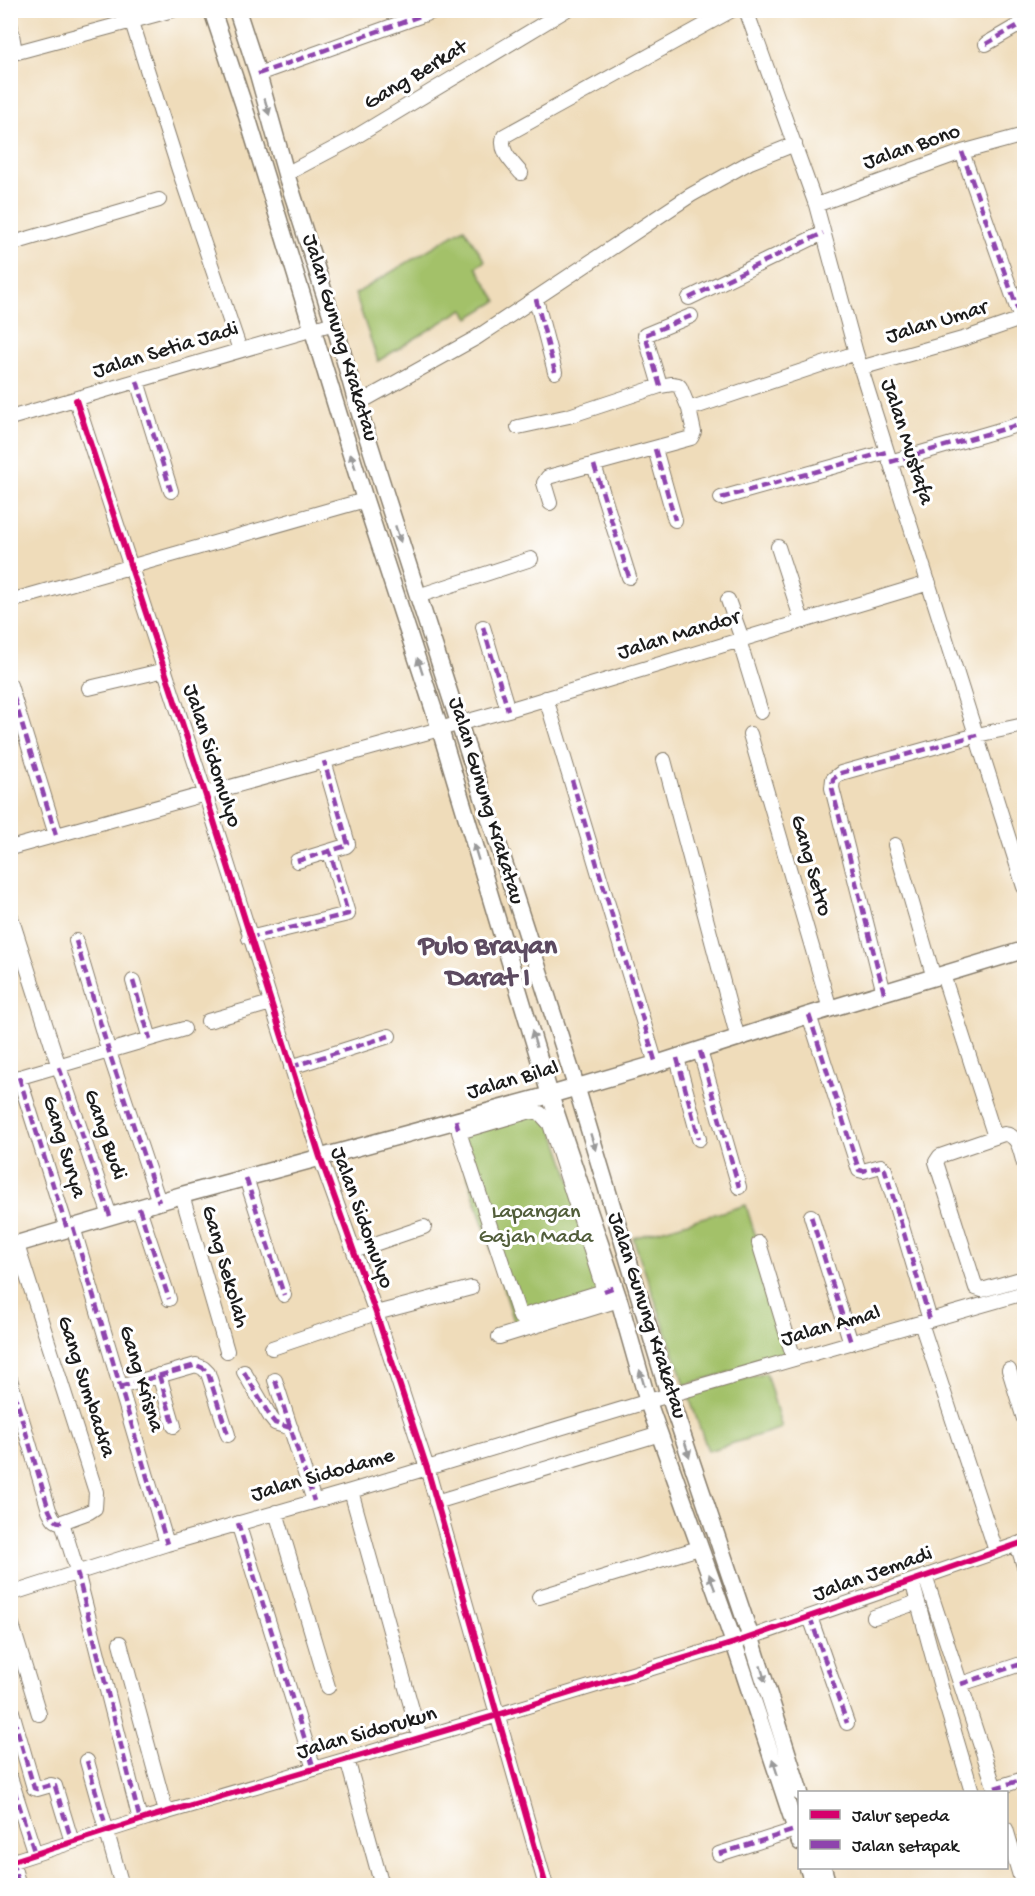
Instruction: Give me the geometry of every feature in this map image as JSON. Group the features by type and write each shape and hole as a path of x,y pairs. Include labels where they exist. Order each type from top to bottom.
{"main road":[{"name":"Jalan Gunung Krakatau","path":"212,10 314,330 365,500 440,729 550,1095 648,1402 734,1643 797,1836"},
{"name":"Jalan Gunung Krakatau","path":"237,10 357,404 576,1086 669,1395 751,1638 799,1791"},
{"name":"Jalan Bilal","path":"14,1246 182,1195 320,1157 458,1126 576,1086 700,1051 809,1015 1024,950"},
{"path":"808,1869 814,1886"},
{"path":"823,1869 828,1886"}],"street":[{"path":"10,23 13,53 173,10"},
{"path":"258,74 437,10"},
{"name":"Gang Berkat","path":"286,174 352,139 567,10"},
{"path":"521,173 504,151 504,136 732,10"},
{"name":"Jalan Mustafa","path":"746,10 816,205 860,368 1024,887"},
{"path":"132,22 240,350"},
{"path":"986,44 1024,22"},
{"name":"Jalan Bono","path":"816,205 962,152 1024,135"},
{"path":"357,404 476,338 691,195 750,162 795,144"},
{"path":"962,152 1023,319"},
{"path":"10,243 159,200"},
{"path":"689,298 823,233"},
{"path":"536,299 555,372"},
{"path":"660,386 645,335 691,316"},
{"name":"Jalan Umar","path":"860,368 1023,319"},
{"name":"Jalan Setia Jadi","path":"10,418 334,323"},
{"path":"689,409 856,353"},
{"path":"138,381 171,491"},
{"path":"518,428 569,416 672,384 678,385 689,409 694,432 688,440 546,478 544,487 550,503"},
{"name":"Jalan Sidomulyo","path":"76,400 205,794 320,1157 376,1313 426,1468 546,1886"},
{"path":"721,498 1024,423"},
{"path":"654,449 675,520"},
{"path":"594,465 629,577"},
{"path":"10,601 365,500"},
{"path":"778,547 802,621"},
{"path":"418,596 531,559"},
{"name":"Jalan Mandor","path":"10,848 508,710 929,584"},
{"path":"728,600 761,712"},
{"path":"483,627 508,710"},
{"path":"89,688 165,670"},
{"path":"10,685 56,835"},
{"path":"546,698 656,1064"},
{"path":"884,993 832,788 832,780 841,773 977,735 1024,725"},
{"name":"Gang Setro","path":"750,734 830,1009"},
{"path":"664,760 738,1039"},
{"path":"297,861 330,852 348,844 324,761"},
{"path":"895,845 995,1137"},
{"path":"249,938 348,914 330,852"},
{"name":"Gang Budi","path":"10,914 58,1066 110,1216"},
{"path":"76,941 109,1052 159,1202"},
{"path":"133,981 150,1040"},
{"path":"208,1021 271,1003"},
{"path":"809,1015 859,1170 880,1166 885,1170 926,1321 996,1551"},
{"path":"15,1078 184,1029"},
{"path":"291,1067 388,1036"},
{"path":"700,1051 739,1187"},
{"path":"676,1058 699,1139"},
{"name":"Gang Surya","path":"15,1078 70,1228"},
{"path":"531,1111 545,1117 550,1124 613,1292 520,1317 458,1126 531,1111"},
{"path":"1024,1164 1014,1137 1004,1134 940,1156 936,1162 976,1288 982,1290 1024,1278"},
{"path":"246,1178 284,1295"},
{"name":"Gang Sekolah","path":"182,1195 227,1351"},
{"path":"139,1208 169,1299"},
{"path":"811,1216 851,1343"},
{"path":"354,1251 424,1227"},
{"name":"Gang Krisna","path":"70,1228 167,1544"},
{"path":"759,1243 795,1359"},
{"name":"Gang Sumbadra","path":"14,1246 96,1492 95,1508 62,1522"},
{"path":"272,1348 376,1313 471,1288"},
{"path":"499,1337 613,1292"},
{"name":"Jalan Amal","path":"648,1402 1024,1293"},
{"path":"120,1387 196,1365 203,1368 208,1373 228,1435"},
{"path":"1009,1370 1024,1419"},
{"path":"244,1372 275,1423 291,1428"},
{"path":"159,1375 174,1426"},
{"path":"10,1379 50,1510 54,1520 62,1522 77,1572 140,1820"},
{"path":"274,1380 314,1501"},
{"name":"Jalan Sidodame","path":"10,1594 167,1544 648,1402"},
{"path":"436,1502 660,1434"},
{"path":"351,1491 420,1738"},
{"path":"276,1512 328,1687"},
{"path":"238,1523 314,1768"},
{"path":"1021,1543 1024,1566"},
{"name":"Jalan Jemadi","path":"734,1643 1021,1543"},
{"path":"539,1597 699,1548"},
{"path":"919,1578 918,1602 972,1791"},
{"path":"919,1578 961,1684 996,1790 1024,1779"},
{"path":"874,1617 918,1602"},
{"path":"810,1617 847,1723"},
{"path":"10,1618 39,1714"},
{"path":"120,1643 166,1812"},
{"name":"Jalan Sidorukun","path":"11,1862 166,1812 734,1643"},
{"path":"961,1684 1024,1663"},
{"path":"10,1705 34,1788 55,1786 72,1842"},
{"path":"347,1759 382,1886"},
{"path":"87,1761 122,1886"},
{"path":"10,1777 35,1854"},
{"path":"719,1854 797,1836"},
{"path":"1008,1836 1023,1886"},
{"path":"11,1862 19,1886"}],"green space":[{"path":"464,228 485,261 476,267 497,301 469,318 463,309 378,361 355,294"},
{"name":"Lapangan Gajah Mada","path":"531,1105 545,1106 611,1296 515,1324 452,1127"},
{"path":"746,1205 791,1355 685,1385 633,1238"},
{"path":"766,1373 782,1428 708,1451 688,1394"}],"marked path":[{"path":"258,74 437,10"},
{"path":"986,44 1024,22"},
{"path":"10,23 15,52"},
{"path":"962,152 1021,319"},
{"path":"689,298 823,233"},
{"path":"536,299 555,372"},
{"path":"660,386 645,335 691,316"},
{"path":"137,381 171,491"},
{"path":"890,462 1024,423"},
{"path":"655,449 675,520"},
{"path":"721,498 886,452"},
{"path":"594,465 629,577"},
{"path":"483,627 508,710"},
{"path":"10,685 56,835"},
{"path":"884,993 832,788 833,779 841,773 977,735"},
{"path":"297,861 348,844 324,761"},
{"path":"572,780 656,1064"},
{"path":"249,938 348,914 330,852"},
{"path":"76,941 109,1052 159,1202"},
{"path":"133,981 150,1039"},
{"path":"809,1015 859,1170 881,1166 885,1170 930,1320"},
{"path":"291,1067 389,1036"},
{"path":"700,1051 739,1187"},
{"path":"677,1058 699,1139"},
{"path":"59,1067 110,1216"},
{"path":"19,1077 67,1229"},
{"path":"456,1120 459,1132"},
{"path":"246,1178 284,1295"},
{"path":"139,1208 169,1299"},
{"path":"811,1216 851,1343"},
{"path":"73,1227 167,1544"},
{"path":"604,1291 615,1287"},
{"path":"120,1387 196,1365 203,1368 208,1373 228,1435"},
{"path":"244,1372 275,1423 291,1428"},
{"path":"159,1375 174,1426"},
{"path":"10,1379 49,1510 55,1520 62,1522"},
{"path":"275,1380 314,1501"},
{"path":"238,1523 314,1769"},
{"path":"77,1572 140,1820"},
{"path":"810,1617 847,1723"},
{"path":"961,1684 1024,1663"},
{"path":"10,1705 34,1788 55,1786 72,1842"},
{"path":"87,1761 107,1830"},
{"path":"10,1777 35,1854"},
{"path":"995,1788 1024,1779"},
{"path":"719,1854 795,1830"},
{"path":"12,1861 19,1886"}],"cycle path":[{"path":"76,400 205,793 320,1157 376,1313 427,1468 546,1886"},
{"path":"10,1862 147,1818 734,1643 1024,1542"}],"district":[{"name":"Pulo Brayan Darat I","path":"488,963"}]}
